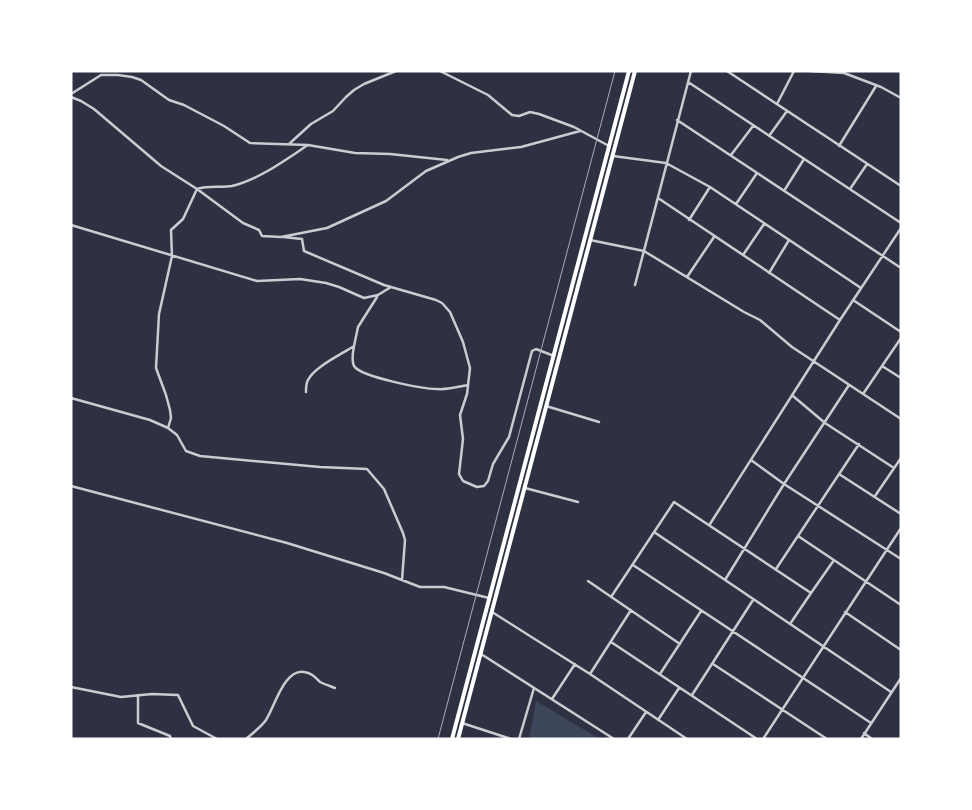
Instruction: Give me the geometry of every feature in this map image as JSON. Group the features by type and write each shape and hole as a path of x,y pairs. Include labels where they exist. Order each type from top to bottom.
{"main road":[{"path":"452,739 629,71"},
{"path":"458,739 635,71"}],"street":[{"path":"288,145 311,124 333,111 354,90 396,71"},
{"path":"440,71 488,94 495,103 512,115 518,116 530,112 539,114 615,148"},
{"path":"635,285 691,71"},
{"path":"727,71 901,186"},
{"path":"777,104 794,71"},
{"path":"810,71 844,73 901,98"},
{"path":"71,96 100,75 132,77 150,86 169,100 224,126 250,144 308,145 355,153 449,160"},
{"path":"688,82 901,222"},
{"path":"839,146 876,86"},
{"path":"71,96 94,109 161,166 197,189 243,223 259,230 262,236 302,239 304,252 392,287 436,300 446,308 460,333 470,368 469,385 460,416 463,439 459,474 462,481 481,486 488,481 493,464 510,437 532,351 536,349 554,356"},
{"path":"769,136 787,111"},
{"path":"677,120 901,268"},
{"path":"730,155 753,126"},
{"path":"281,237 328,228 377,206 395,196 426,170 449,160 471,153 521,147 580,131"},
{"path":"197,189 231,186 246,181 281,163 308,145"},
{"path":"614,156 666,163 710,187 861,288"},
{"path":"784,190 804,159"},
{"path":"850,189 867,164"},
{"path":"736,204 757,172"},
{"path":"689,220 710,187"},
{"path":"168,428 171,418 170,410 156,368 159,314 172,256 171,230 183,219 197,189"},
{"path":"658,198 840,320"},
{"path":"743,255 764,224"},
{"path":"71,225 257,281 300,280 332,284 364,298 378,295 392,287"},
{"path":"710,524 901,228"},
{"path":"687,277 714,237"},
{"path":"590,240 644,251 760,320 782,340 901,419"},
{"path":"768,273 789,240"},
{"path":"378,295 358,327 354,346 354,364 357,368 367,374 429,389 445,389 469,385"},
{"path":"853,300 901,332"},
{"path":"863,394 901,338"},
{"path":"306,392 308,380 311,376 329,361 354,346"},
{"path":"882,366 901,378"},
{"path":"725,580 784,484 850,385"},
{"path":"792,396 825,423 894,468"},
{"path":"71,398 150,420 168,428 177,435 186,451 200,456 320,467 367,469 384,489 404,536 402,580"},
{"path":"546,406 598,422"},
{"path":"776,569 859,444"},
{"path":"875,496 901,458"},
{"path":"750,460 901,559"},
{"path":"839,474 901,514"},
{"path":"71,486 286,543 420,587 430,588 439,586 489,598"},
{"path":"525,488 578,502"},
{"path":"612,597 674,502 812,593"},
{"path":"763,739 822,646 901,528"},
{"path":"654,532 891,692"},
{"path":"798,536 901,605"},
{"path":"790,624 834,560"},
{"path":"633,565 871,723"},
{"path":"588,581 680,644"},
{"path":"691,695 753,600"},
{"path":"590,674 631,610"},
{"path":"660,674 701,610"},
{"path":"492,612 576,664 687,739"},
{"path":"845,612 901,650"},
{"path":"611,642 757,739"},
{"path":"482,654 614,739"},
{"path":"552,699 576,664"},
{"path":"713,664 827,739"},
{"path":"246,739 264,722 277,696 292,674 298,671 306,672 334,688"},
{"path":"861,739 901,678"},
{"path":"71,687 121,697 178,695 193,726 217,739"},
{"path":"519,739 534,688"},
{"path":"658,720 679,688"},
{"path":"138,695 138,723 170,736 172,739"},
{"path":"628,739 646,712"},
{"path":"462,724 511,739"},
{"path":"864,733 872,739"}],"shaded area":[{"path":"536,701 600,739 529,739"}],"railway":[{"path":"438,739 615,71"}]}
